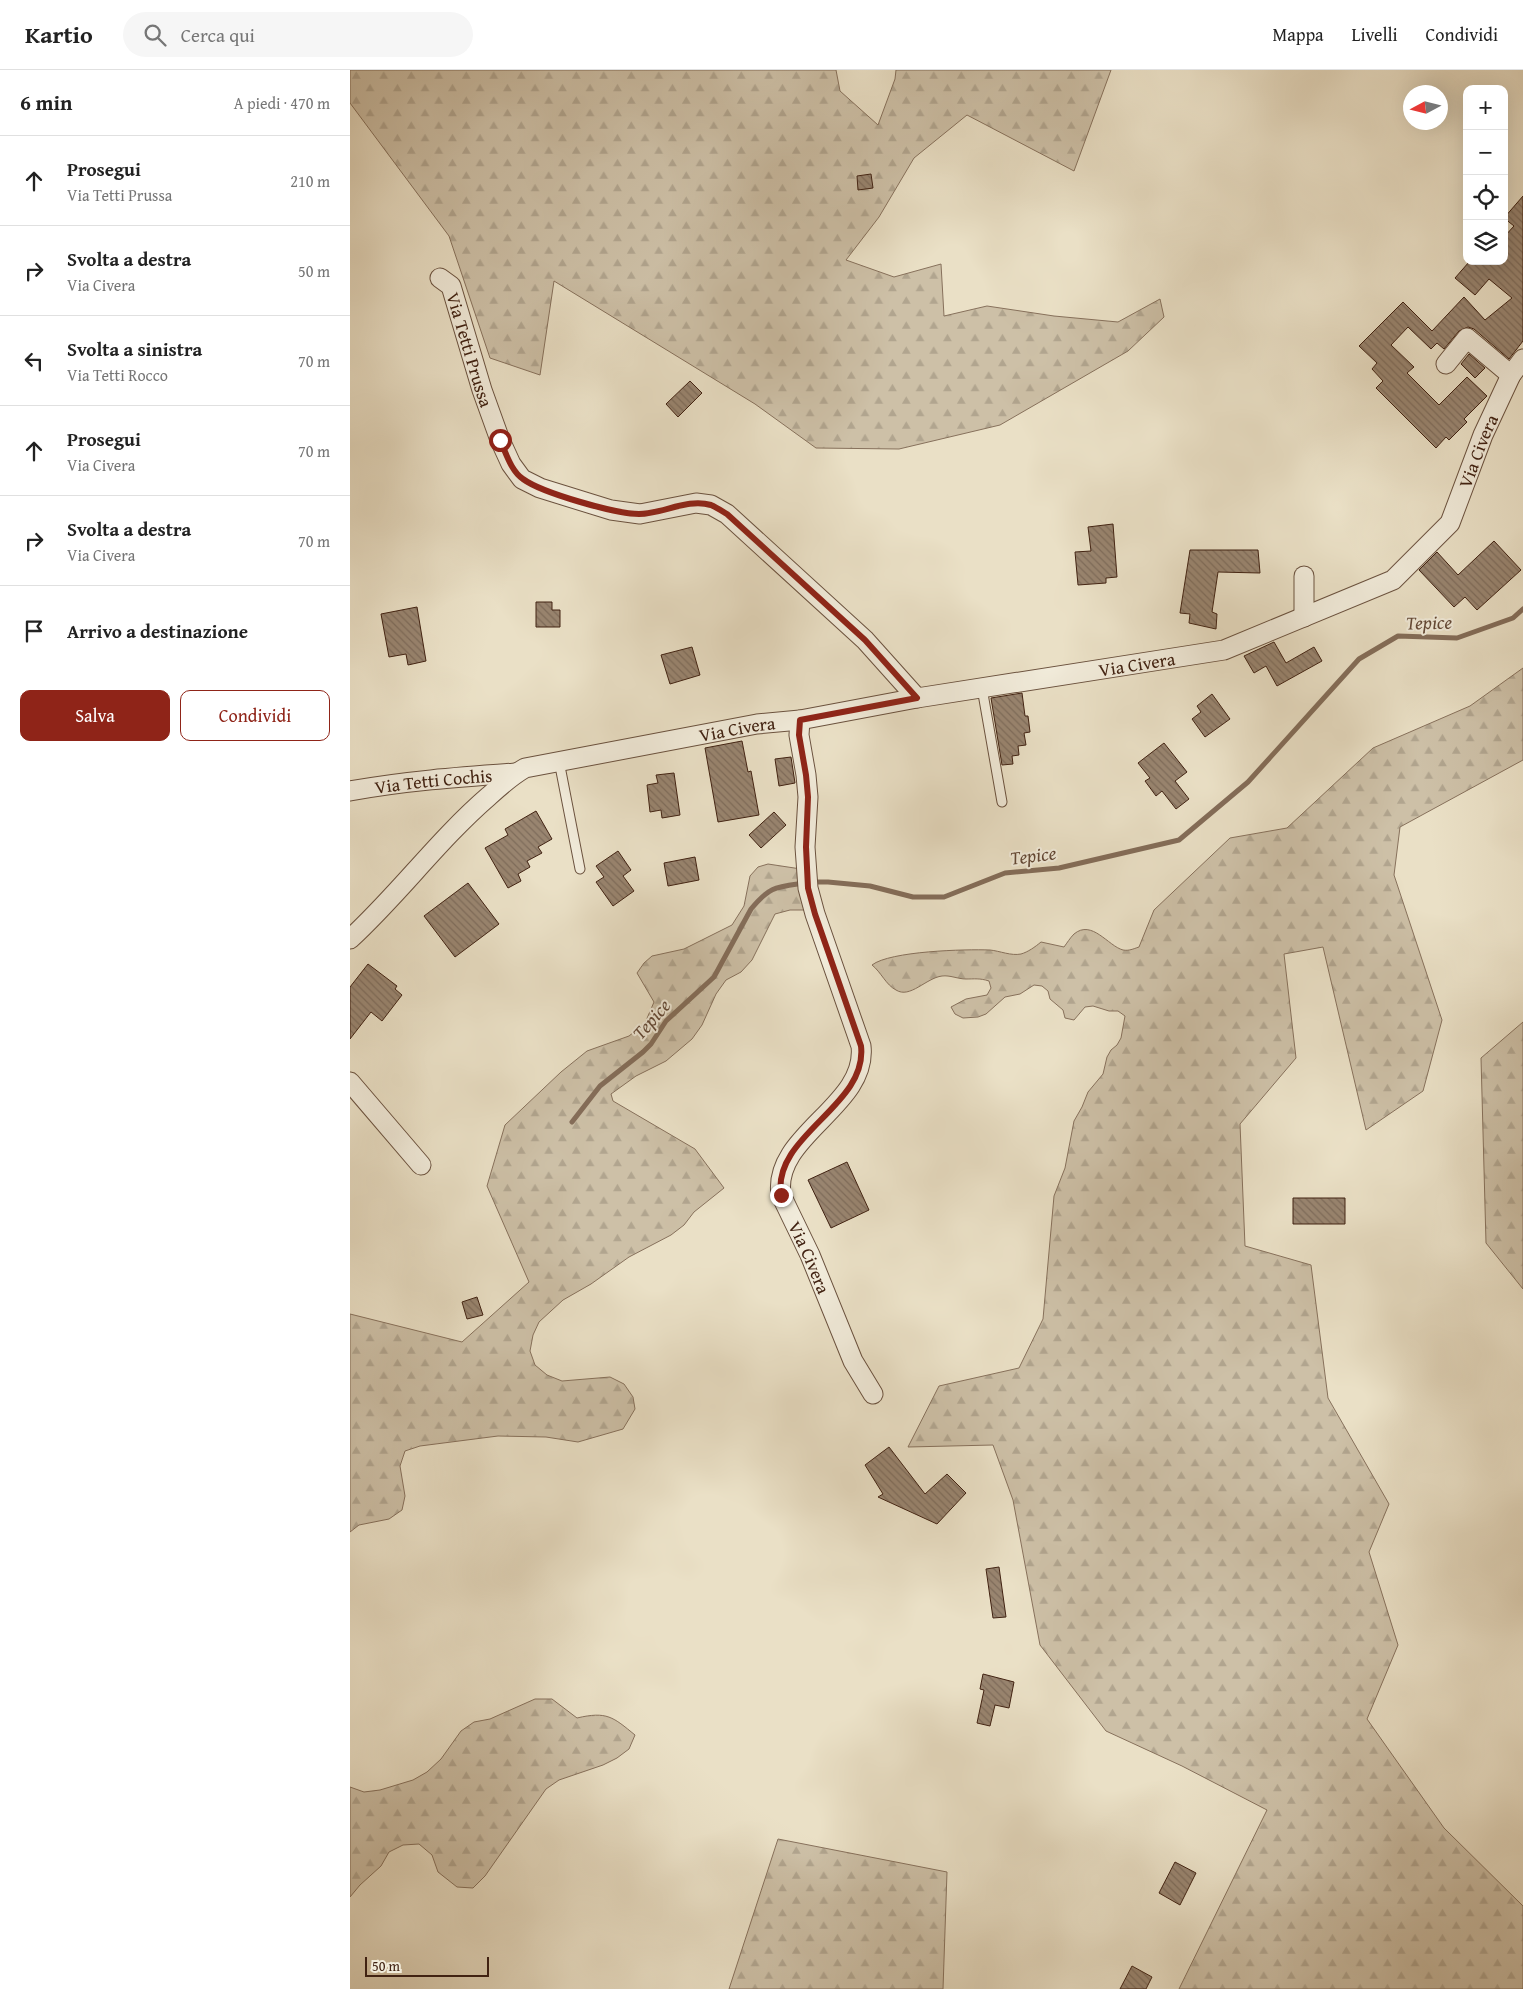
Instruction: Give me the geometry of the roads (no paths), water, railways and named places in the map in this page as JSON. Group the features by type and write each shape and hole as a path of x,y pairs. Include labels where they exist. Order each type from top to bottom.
{"street":[{"name":"Via Tetti Prussa","path":"440,278 452,286 482,390 500,440 511,464 522,479 540,488 611,510 640,514 696,503 711,505 727,514 865,640 917,698"},
{"path":"1446,364 1466,338 1511,375"},
{"name":"Via Civera","path":"350,939 373,918 468,814 515,773 525,768 757,724 800,720 917,698 1224,650 1393,580 1450,523 1483,435 1511,375 1523,359"},
{"path":"1304,576 1304,617"},
{"name":"Via Civera","path":"800,720 799,735 808,797 806,847 808,884 815,914 861,1046 862,1054 854,1081 794,1150 782,1172 779,1185 781,1195 810,1256 853,1361 873,1394"},
{"name":"Via Tetti Cochis","path":"350,791 433,780 515,773"},
{"path":"350,1082 421,1165"}],"lane":[{"path":"982,688 1002,802"},
{"path":"559,761 580,869"}],"waterway":[{"name":"Tepice","path":"812,882 870,886 913,897 944,897 1005,873 1059,868 1179,840 1248,782 1359,659 1398,636 1457,638 1513,618 1523,609"},
{"name":"Tepice","path":"572,1122 600,1086 643,1052 651,1044 666,1021 714,977 751,909 758,901 774,889 804,883"}]}
